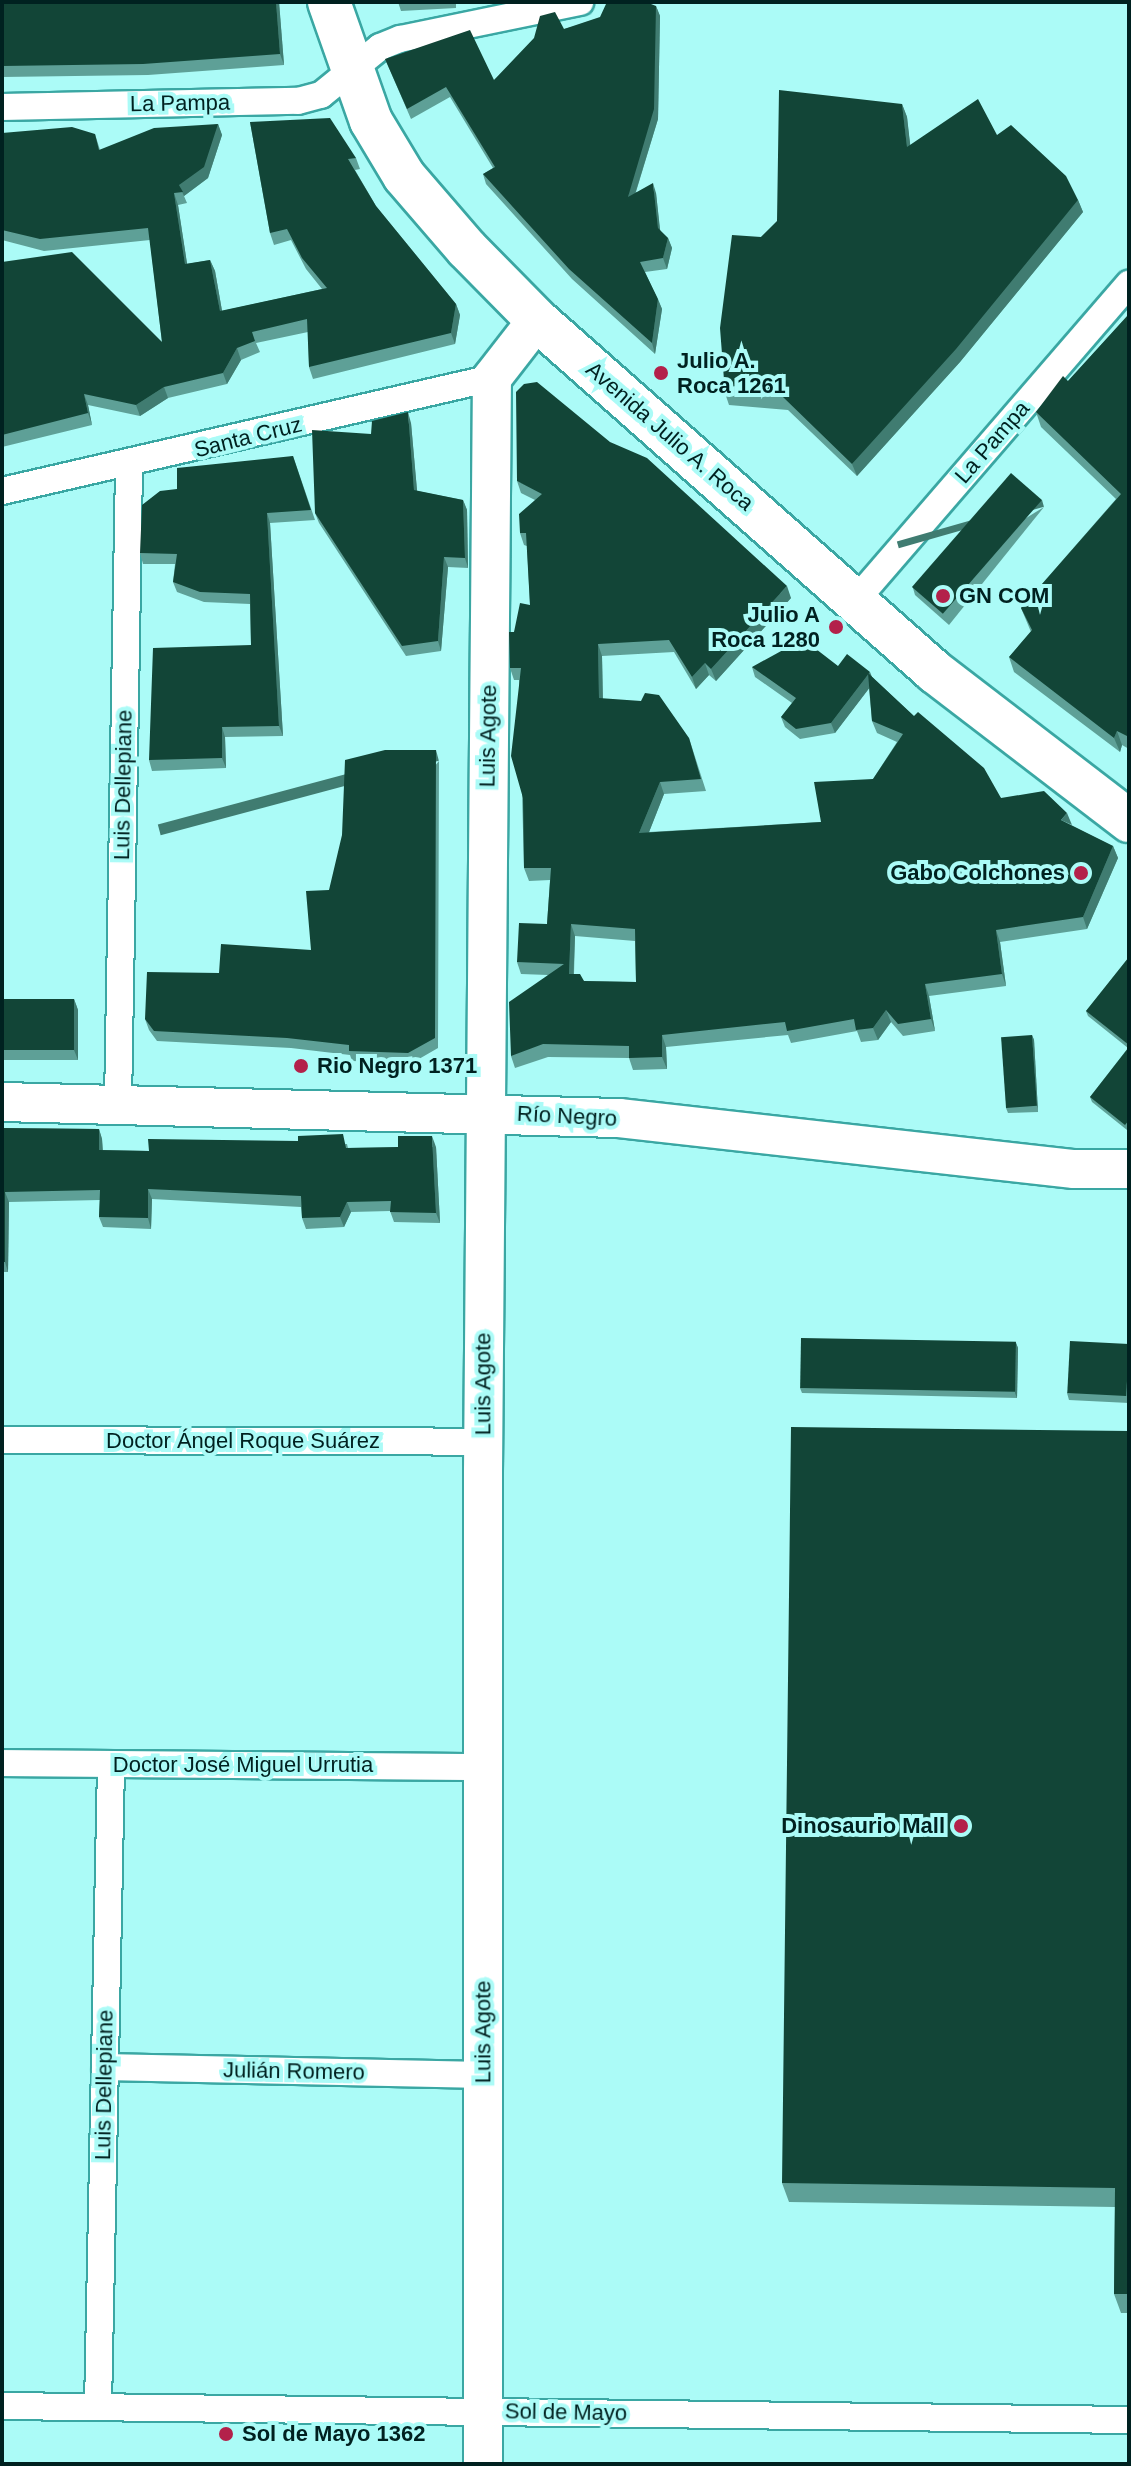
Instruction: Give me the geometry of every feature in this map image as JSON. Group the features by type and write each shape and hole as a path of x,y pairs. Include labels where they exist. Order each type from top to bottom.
{"main road":[{"name":"Avenida Julio A. Roca","path":"329,2 351,76 371,121 404,176 537,320 935,672 1120,811"},
{"path":"492,378 537,320"},
{"name":"Luis Agote","path":"483,2464 483,1442 492,378"},
{"name":"Río Negro","path":"2,1102 619,1118 1074,1169 1129,1169"}],"street":[{"name":"La Pampa","path":"2,107 298,101 321,95 351,76 380,47 400,39 580,2"},
{"name":"La Pampa","path":"856,600 1129,284"},
{"name":"Santa Cruz","path":"2,491 129,466 492,378"},
{"name":"Luis Dellepiane","path":"118,1104 129,466"},
{"name":"Doctor Ángel Roque Suárez","path":"2,1440 483,1442"},
{"name":"Doctor José Miguel Urrutia","path":"2,1763 483,1767"},
{"name":"Luis Dellepiane","path":"98,2407 111,1764"},
{"name":"Julián Romero","path":"105,2067 483,2075"},
{"name":"Sol de Mayo","path":"2,2406 1129,2420"}],"building":[{"path":"2,2 276,2 280,54 143,64 2,66"},
{"path":"646,2 656,6 654,109 628,197 653,183 658,228 668,238 663,258 640,262 658,299 652,343 569,269 483,174 495,167 446,87 407,109 385,59 470,30 494,80 534,38 540,16 555,12 564,29 600,17 606,4"},
{"path":"779,90 902,104 907,147 978,99 997,135 1011,125 1066,176 1078,200 956,349 852,464 783,397 725,393 720,328 732,235 761,237 777,221"},
{"path":"330,118 356,158 348,159 376,206 456,304 451,333 309,367 307,319 252,332 255,341 237,348 223,373 164,387 136,405 84,394 88,413 2,435 2,262 72,252 162,342 148,228 40,239 2,230 2,133 72,127 95,134 99,150 154,128 218,124 204,167 179,185 183,192 174,193 185,264 210,260 220,311 327,288 302,258 287,229 270,233 250,122"},
{"path":"1129,314 1129,737 1117,731 1114,738 1009,657 1032,630 1021,608 1121,494 1036,412 1063,376 1068,381"},
{"path":"537,382 610,442 647,458 787,586 711,669 705,663 692,677 669,640 598,644 599,698 641,701 645,693 659,695 689,738 701,779 660,782 639,833 821,822 814,782 873,779 903,734 872,721 868,673 914,716 918,712 984,768 1001,798 1044,791 1067,813 1061,820 1113,846 1083,917 996,930 1002,974 925,984 931,1019 898,1024 886,1010 873,1028 856,1030 854,1019 787,1031 785,1022 662,1035 662,1057 629,1058 629,1046 543,1044 511,1056 509,1002 564,964 517,962 519,923 547,924 551,868 524,868 523,798 511,756 521,668 510,668 509,632 514,632 520,603 530,605 526,533 520,533 519,514 542,494 517,481 516,392 524,384","holes":["571,924 635,929 636,982 584,981 580,974 569,974"]},
{"path":"408,412 414,490 463,500 465,558 444,557 438,641 402,646 315,513 312,430 371,434 372,421"},
{"path":"293,456 311,510 267,513 279,726 222,727 222,758 149,760 153,648 251,645 250,594 200,592 173,582 177,554 140,553 142,505 160,491 177,489 177,468"},
{"path":"1011,473 1042,500 943,614 912,587"},
{"path":"803,639 838,666 847,654 870,672 831,723 796,729 781,717 796,698 752,667"},
{"path":"385,750 436,750 435,1038 408,1053 349,1051 349,1045 287,1038 154,1031 145,1019 147,972 219,973 221,944 311,950 306,891 329,890 342,835 345,760"},
{"path":"1129,957 1129,1045 1086,1011"},
{"path":"2,999 74,999 74,1050 2,1050"},
{"path":"1032,1035 1037,1106 1006,1108 1001,1037"},
{"path":"1129,1047 1129,1120 1125,1125 1090,1097"},
{"path":"2,1128 99,1129 99,1150 149,1151 148,1139 298,1141 298,1136 343,1134 346,1148 398,1147 398,1136 432,1136 436,1213 390,1212 391,1201 347,1202 340,1217 302,1218 301,1196 148,1189 148,1218 99,1217 100,1190 5,1192 5,1262 2,1262"},
{"path":"801,1338 1016,1342 1015,1392 800,1388"},
{"path":"1070,1341 1129,1344 1126,1396 1067,1393"},
{"name":"Dinosaurio Mall","path":"791,1427 1129,1431 1129,2294 1114,2294 1115,2188 782,2183"}],"place":[{"name":"Julio A. Roca 1261","path":"661,373"},
{"name":"GN COM","path":"943,596"},
{"name":"Julio A Roca 1280","path":"836,627"},
{"name":"Gabo Colchones","path":"1081,873"},
{"name":"Rio Negro 1371","path":"301,1066"},
{"name":"Dinosaurio Mall","path":"961,1826"},
{"name":"Sol de Mayo 1362","path":"226,2434"}]}
